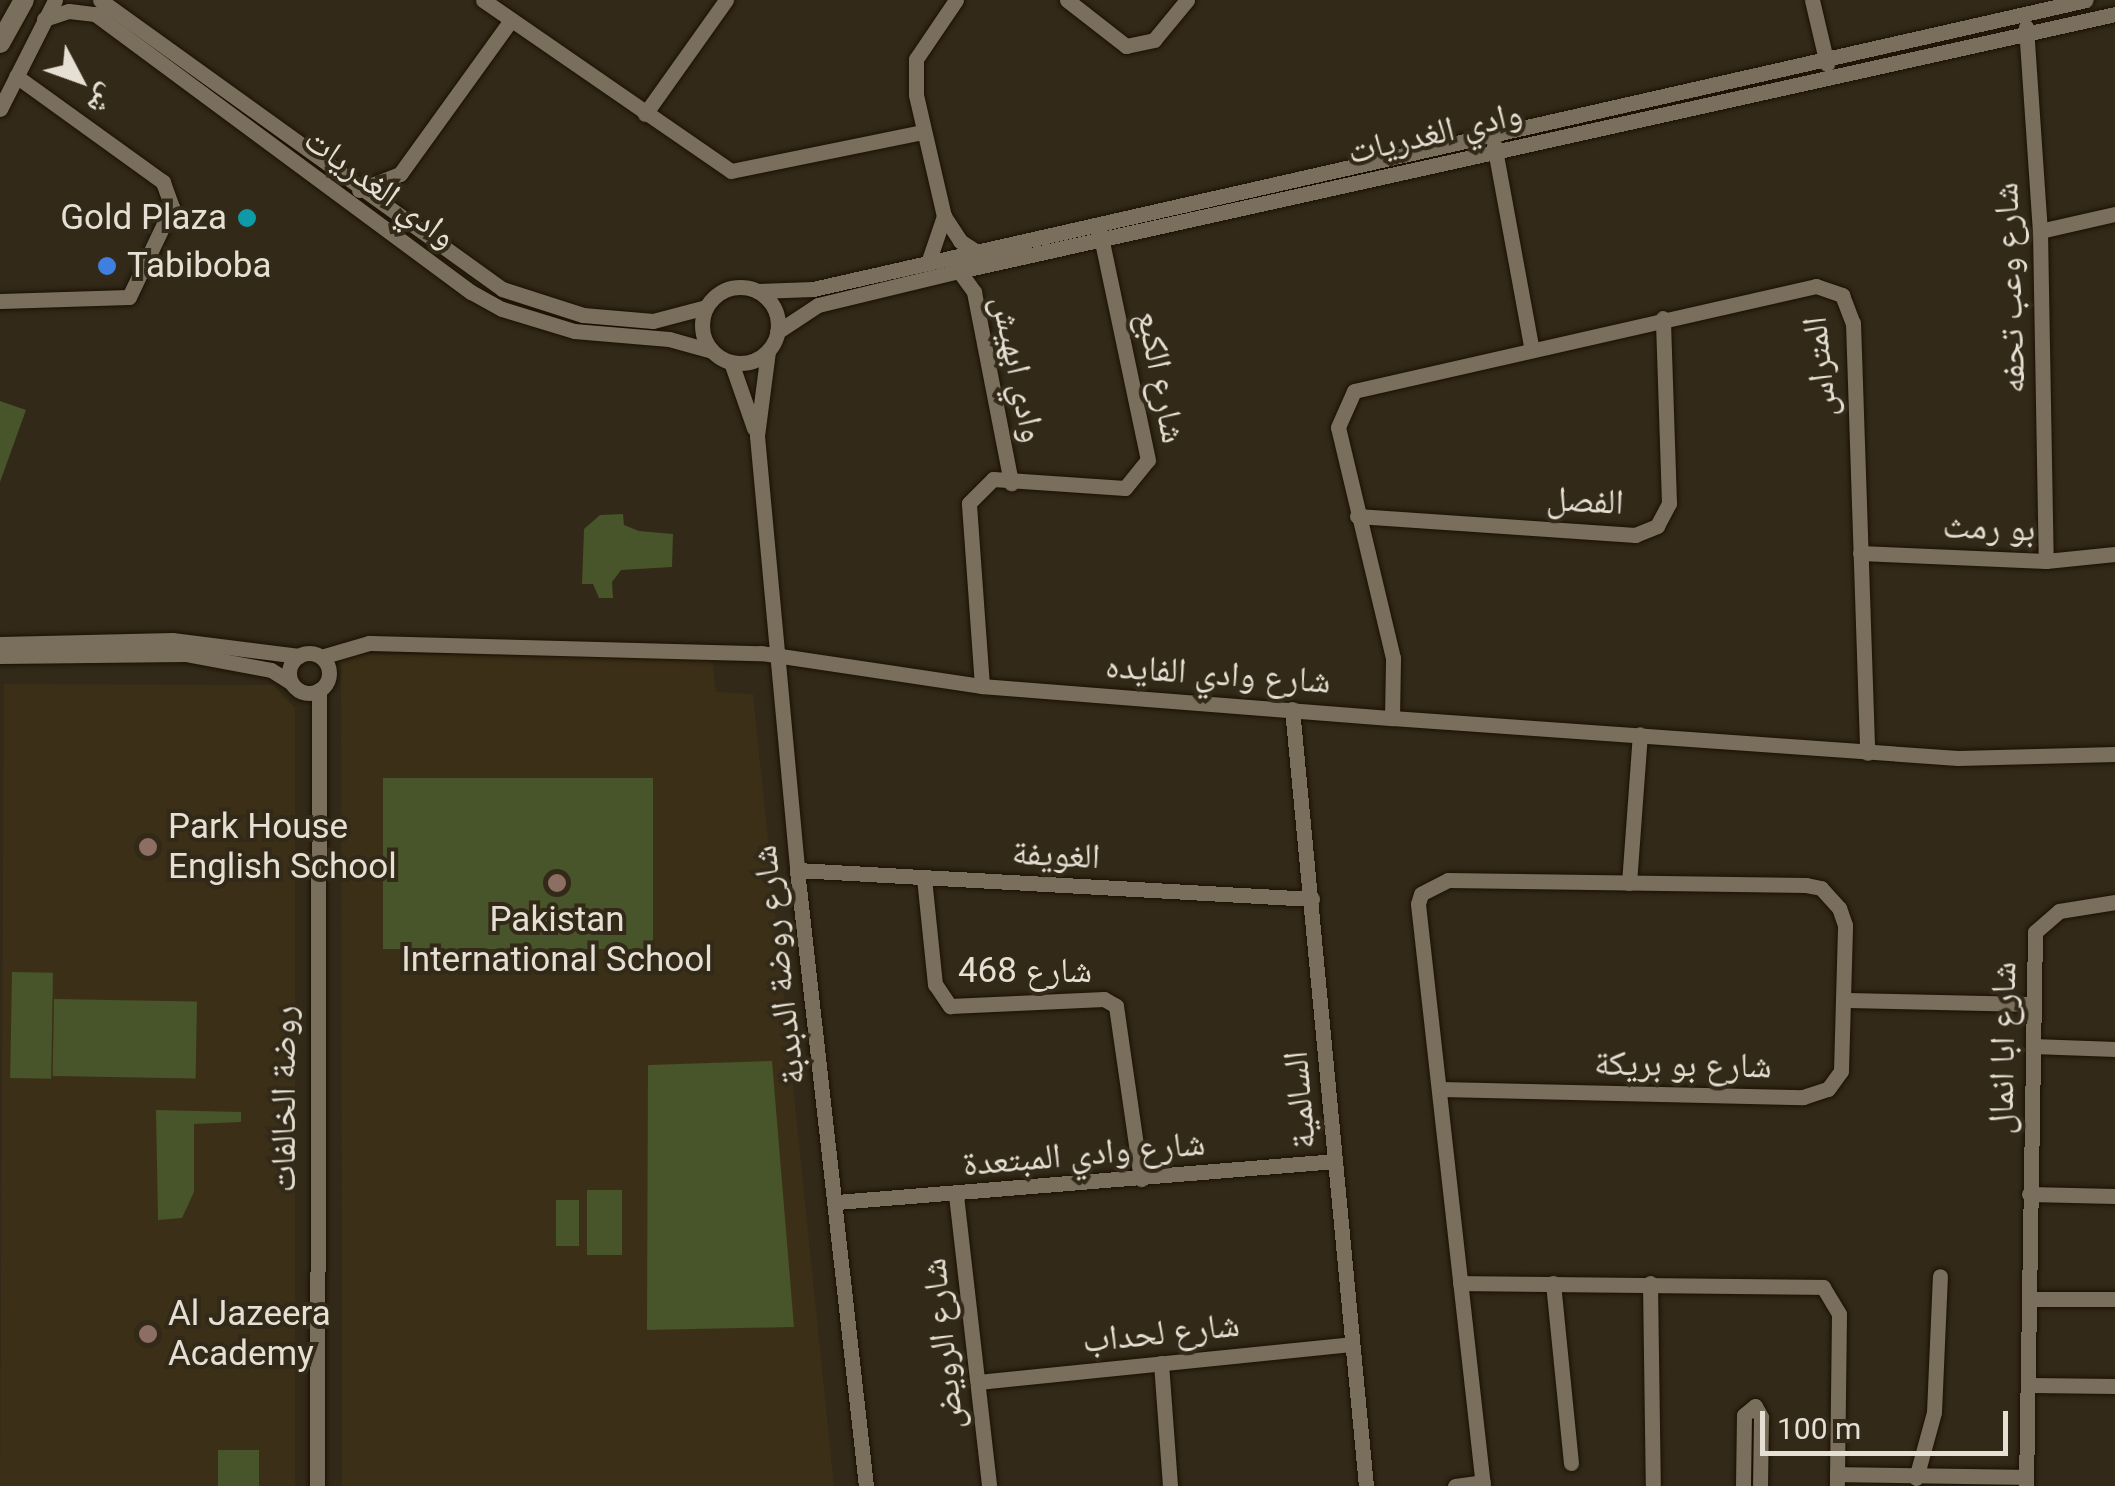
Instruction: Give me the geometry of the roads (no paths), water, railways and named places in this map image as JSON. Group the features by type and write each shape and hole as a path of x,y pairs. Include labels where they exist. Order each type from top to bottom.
{"main road":[{"path":"0,43 24,0"}],"street":[{"path":"0,109 55,0"},
{"path":"483,0 731,172 923,132"},
{"path":"645,114 726,0"},
{"name":"وادي ابهيش","path":"956,0 916,59 923,132 944,216 960,241 977,252"},
{"path":"1067,0 1126,46 1154,40 1187,0"},
{"path":"1812,0 1827,67"},
{"name":"وادي الغدريات","path":"778,332 818,305 1494,142 1827,67 2086,0"},
{"name":"وادي الغدريات","path":"108,2 485,280 540,305 654,320 706,307"},
{"name":"وادي الغدريات","path":"44,19 68,10 94,14 470,292 502,309 574,331 668,339 712,351"},
{"name":"شارع وعب تحفه","path":"2024,14 2040,231 2046,561"},
{"name":"وادي الغدريات","path":"1827,67 2115,14"},
{"path":"395,216 400,174 511,20"},
{"path":"0,301 129,297 172,201 162,182 16,76"},
{"path":"1494,142 1532,346"},
{"name":"وادي الغدريات","path":"758,291 794,293 1098,220 1494,142"},
{"path":"359,190 400,174"},
{"path":"2040,231 2115,214"},
{"path":"928,263 944,216"},
{"name":"شارع الكبع","path":"982,686 970,502 993,479 1011,484 1113,490 1136,481 1148,460 1098,220"},
{"name":"وادي ابهيش","path":"959,271 976,300 1011,484"},
{"name":"المتراس","path":"1392,718 1393,658 1338,427 1354,391 1532,346 1816,286 1842,296 1853,322 1868,753"},
{"path":"733,287 758,291 774,308 778,332 768,350 732,362 712,351 702,330 706,307 733,287"},
{"name":"الفصل","path":"1358,516 1635,534 1657,526 1669,503 1664,318"},
{"name":"شارع روضة الدبدبة","path":"768,350 757,436 797,870 838,1202 866,1486"},
{"name":"شارع روضة الدبدبة","path":"732,362 757,436"},
{"name":"بو رمث","path":"1860,553 2046,561 2115,554"},
{"path":"0,644 172,640 299,656"},
{"name":"شارع وادي الفايده","path":"299,656 321,657 369,643 762,652 778,660 982,686 1392,718 1868,753 2032,759 2115,754"},
{"path":"0,656 185,654 270,670 304,688"},
{"path":"299,656 291,664 304,688"},
{"path":"304,688 329,673 321,657"},
{"name":"روضة الخالفات","path":"304,688 314,713 317,1486"},
{"name":"السالمية","path":"1292,709 1366,1486"},
{"path":"1630,883 1640,734"},
{"name":"الغويفة","path":"797,870 1312,899"},
{"name":"شارع 468","path":"924,878 935,984 950,1006 1104,999 1116,1006 1141,1179"},
{"name":"شارع بو بريكة","path":"1441,1089 1803,1097 1837,1082 1845,925 1821,888 1438,881 1421,894 1460,1283 1483,1484 1454,1486"},
{"name":"شارع ابا انمال","path":"2026,1482 2031,1385 2034,1004 2040,922 2074,906 2115,902"},
{"path":"1844,1000 2034,1004"},
{"path":"2033,1046 2115,1050"},
{"name":"شارع وادي المبتعدة","path":"838,1202 956,1196 1335,1161"},
{"path":"2030,1194 2115,1196"},
{"name":"شارع الرويض","path":"956,1196 989,1486"},
{"path":"1916,1478 1934,1412 1940,1276"},
{"path":"1460,1283 1813,1284 1832,1295 1839,1314 1837,1480 2026,1482"},
{"path":"1553,1284 1571,1463"},
{"path":"1650,1284 1652,1486"},
{"path":"2030,1299 2115,1299"},
{"name":"شارع لحداب","path":"978,1382 1351,1344"},
{"path":"1161,1363 1170,1486"},
{"path":"2031,1385 2115,1386"},
{"path":"1755,1406 1760,1478 1743,1478 1744,1415 1755,1406"}],"place":[{"name":"Gold Plaza","path":"247,218"},
{"name":"Tabiboba","path":"107,266"},
{"name":"Park House English School","path":"148,847"},
{"name":"Pakistan International School","path":"557,883"},
{"name":"Al Jazeera Academy","path":"148,1334"}]}
